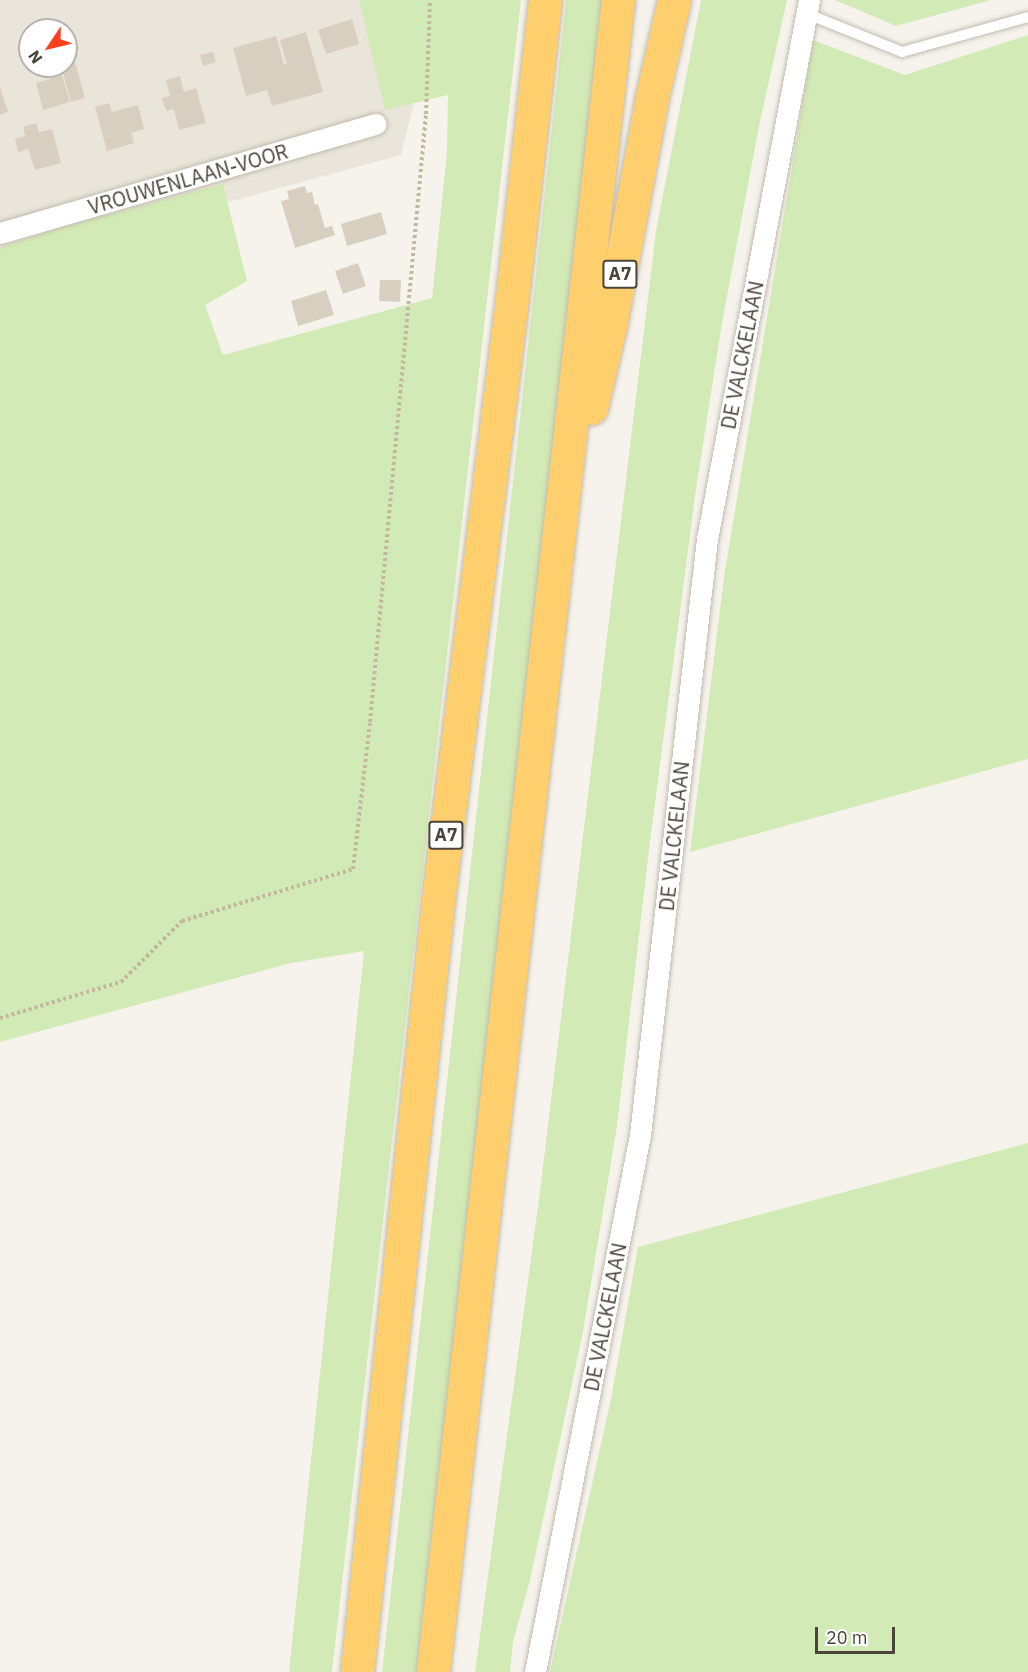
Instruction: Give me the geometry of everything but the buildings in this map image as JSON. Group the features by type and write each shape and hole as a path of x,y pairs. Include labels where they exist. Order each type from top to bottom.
{"highway":[{"name":"A7","path":"357,1672 437,913 512,300 545,0"},
{"name":"A7","path":"433,1672 618,0"},
{"name":"A7","path":"558,547 610,326 652,97 674,0"}],"street":[{"name":"DE VALCKELAAN","path":"535,1672 640,1135 707,539 807,7"},
{"name":"VROUWENLAAN-VOOR","path":"0,233 376,124"}],"lane":[{"path":"807,7 902,51 1028,17"}],"path":[{"path":"0,1018 121,982 182,921 352,869 371,710 425,126 430,0"}],"shaded area":[{"path":"0,0 440,0 401,155 0,264"}],"green space":[{"path":"359,0 521,0 332,1672 289,1672 364,951 291,963 0,1042 0,248 52,230 223,184 247,281 205,305 223,355 432,298 447,152 448,95 385,110"},
{"path":"566,0 604,0 417,1672 382,1672"},
{"path":"701,0 787,0 759,126 722,323 696,489 650,841 617,1126 583,1332 530,1580 513,1642 510,1672 475,1672 540,1192 656,231"},
{"path":"835,0 991,0 896,26"},
{"path":"1028,35 1028,759 690,852 724,577 813,40 905,75"},
{"path":"1028,1143 1028,1672 550,1672 611,1399 638,1247"}]}
